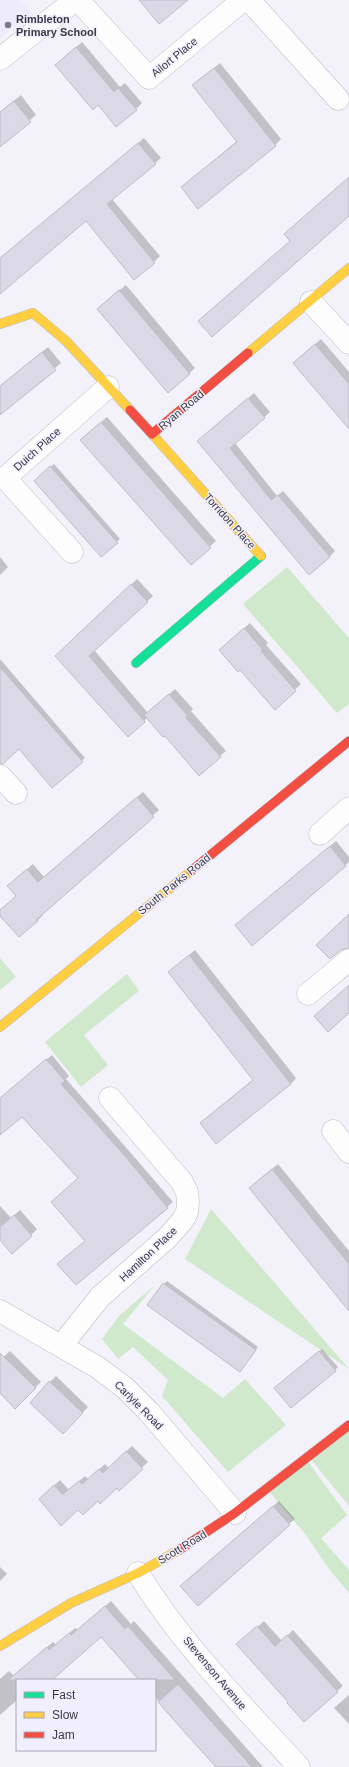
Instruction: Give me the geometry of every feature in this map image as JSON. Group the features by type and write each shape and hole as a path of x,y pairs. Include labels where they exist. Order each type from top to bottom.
{"street":[{"path":"0,59 75,0"},
{"name":"Ailort Place","path":"78,0 149,78 244,0"},
{"path":"250,0 338,99"},
{"name":"Ryan Road","path":"0,324 33,313 66,341 152,434 311,302 349,268"},
{"path":"311,302 349,343"},
{"name":"Duich Place","path":"72,552 5,478 108,387"},
{"name":"Torridon Place","path":"136,663 262,556 152,434"},
{"name":"South Parks Road","path":"0,1027 349,741"},
{"path":"0,776 16,792"},
{"path":"320,834 349,808"},
{"path":"308,994 349,960"},
{"name":"Hamilton Place","path":"61,1346 100,1297 167,1238 183,1220 187,1212 187,1192 182,1182 110,1098"},
{"path":"333,1131 349,1152"},
{"name":"Carlyle Road","path":"0,1311 97,1367 125,1388 149,1412 235,1514"},
{"name":"Scott Road","path":"0,1646 71,1603 138,1573 184,1547 235,1514 349,1425"},
{"name":"Stevenson Avenue","path":"138,1573 155,1601 220,1681 299,1767"}],"shaded area":[{"name":"Rimbleton Primary School","path":"0,0 20,0 32,13 0,38"}],"green space":[{"path":"287,567 349,638 349,704 337,713 243,604"},
{"path":"0,958 16,977 0,990"},
{"path":"127,974 139,991 84,1035 108,1065 81,1087 45,1042"},
{"path":"211,1209 349,1369 185,1259"},
{"path":"155,1285 123,1324 223,1398 245,1379 286,1425 228,1472 162,1396 168,1380 133,1347 118,1359 102,1339 119,1316"},
{"path":"349,1425 349,1506 309,1457"},
{"path":"306,1459 347,1515 321,1538 349,1570 349,1593 329,1569 306,1535 267,1489"}],"building":[{"path":"139,0 188,0 159,24"},
{"path":"76,47 114,92 118,88 137,110 116,127 98,105 93,110 55,65"},
{"path":"214,68 276,146 198,209 181,187 237,142 192,85"},
{"path":"14,101 31,122 0,147 0,112"},
{"path":"138,143 156,164 107,204 155,263 134,280 86,221 0,294 0,258"},
{"path":"349,177 349,216 212,337 198,321 290,241 284,234"},
{"path":"119,290 190,374 168,393 97,309"},
{"path":"315,344 349,384 349,429 293,363"},
{"path":"42,352 56,370 0,415 0,386"},
{"path":"248,398 265,418 230,448 271,500 278,495 330,557 309,575 197,441"},
{"path":"101,422 211,548 191,565 80,440"},
{"path":"50,466 118,543 101,557 34,481"},
{"path":"131,584 148,602 89,656 145,722 128,737 55,656"},
{"path":"244,628 263,650 261,651 296,691 275,710 240,670 238,672 219,650"},
{"path":"0,667 83,762 52,788 19,749 3,764 0,764"},
{"path":"169,694 188,716 186,718 221,757 199,776 165,736 163,737 144,715"},
{"path":"137,797 154,817 36,920 38,921 19,937 0,916 0,910 16,896 7,886 27,869 38,882"},
{"path":"330,846 346,866 252,946 235,925"},
{"path":"349,914 349,948 341,950 330,959 316,945"},
{"path":"189,955 291,1084 216,1144 200,1123 253,1080 168,972"},
{"path":"349,985 349,1013 328,1032 314,1016"},
{"path":"46,1059 65,1081 61,1084 125,1156 168,1208 76,1285 57,1264 85,1241 51,1202 78,1178 22,1117 0,1135 0,1098"},
{"path":"272,1169 349,1264 349,1311 249,1188"},
{"path":"14,1215 32,1236 12,1254 0,1240 0,1227"},
{"path":"163,1283 256,1350 240,1372 147,1305"},
{"path":"319,1351 336,1371 291,1408 274,1388"},
{"path":"0,1353 36,1388 15,1409 0,1393"},
{"path":"49,1381 83,1413 63,1434 30,1403"},
{"path":"126,1451 143,1469 119,1491 117,1488 100,1504 98,1501 83,1515 78,1510 61,1526 39,1499 54,1485 63,1494 79,1481 82,1484 99,1469 103,1473"},
{"path":"273,1506 290,1525 198,1606 180,1586"},
{"path":"105,1606 125,1629 128,1626 175,1680 138,1679 101,1637 53,1679 8,1680 47,1647 49,1650 69,1633 71,1635"},
{"path":"257,1626 275,1646 287,1635 338,1692 304,1722 236,1644"},
{"path":"178,1684 252,1767 216,1767 180,1727 158,1702"}],"traffic: fast":[{"path":"136,663 261,556"}],"traffic: slow":[{"path":"248,353 349,268"},
{"path":"0,324 33,313 66,341 130,410"},
{"path":"152,434 261,556"},
{"path":"0,1027 191,871"},
{"path":"0,1646 71,1603 138,1573 179,1550"}],"traffic: jam":[{"path":"130,410 152,434 248,353"},
{"path":"191,871 349,741"},
{"path":"179,1550 235,1513 349,1425"}],"place":[{"name":"Rimbleton Primary School","path":"8,25"}]}
